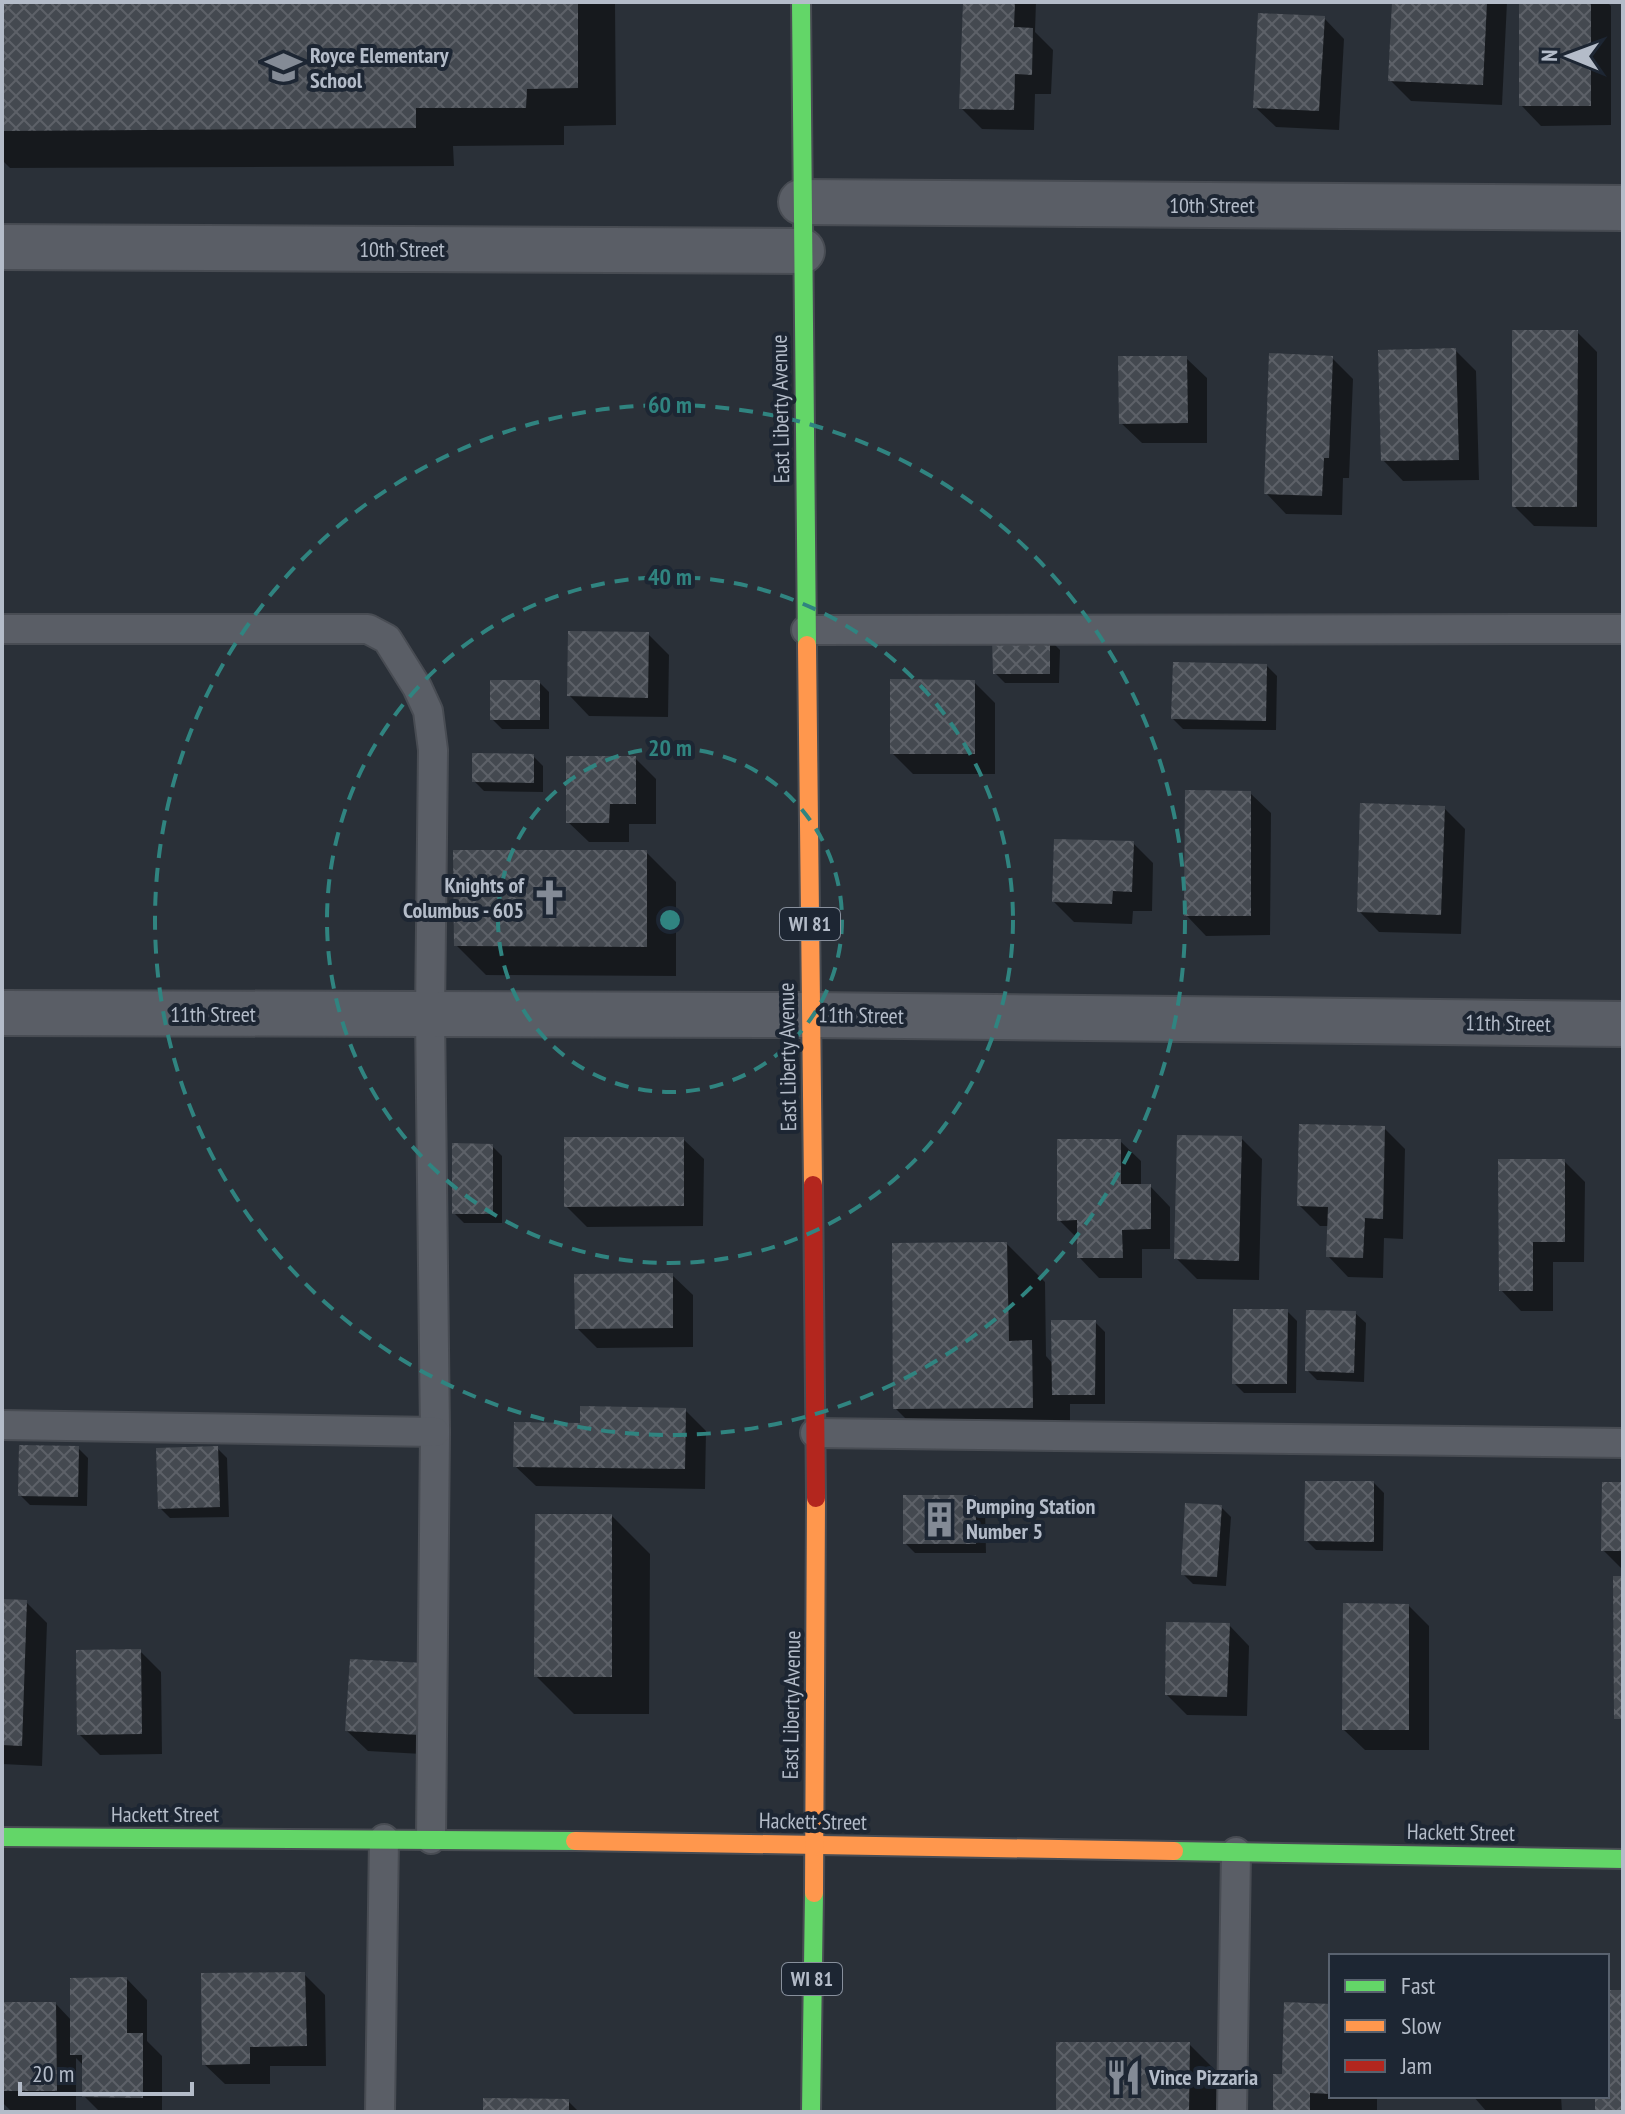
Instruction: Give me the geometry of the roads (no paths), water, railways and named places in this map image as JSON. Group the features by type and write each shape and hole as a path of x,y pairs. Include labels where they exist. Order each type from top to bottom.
{"main road":[{"name":"East Liberty Avenue","path":"801,2 817,1608 811,2112"},
{"name":"Hackett Street","path":"2,1837 431,1839 1623,1859"}],"street":[{"name":"10th Street","path":"801,202 1623,208"},
{"name":"10th Street","path":"2,247 802,251"},
{"name":"11th Street","path":"2,1013 811,1015 1623,1024"}],"lane":[{"path":"2,629 368,629 387,639 402,659 428,711 433,750 430,1015 435,1432 431,1839"},
{"path":"806,630 1623,629"},
{"path":"2,1425 435,1432"},
{"path":"815,1433 1623,1443"},
{"path":"380,2112 384,1839"},
{"path":"1232,2112 1236,1852"}],"place":[{"name":"Royce Elementary School","path":"284,68"},
{"name":"Knights of Columbus - 605","path":"550,898"},
{"name":"Pumping Station Number 5","path":"940,1519"},
{"name":"Vince Pizzaria","path":"1123,2077"}]}
